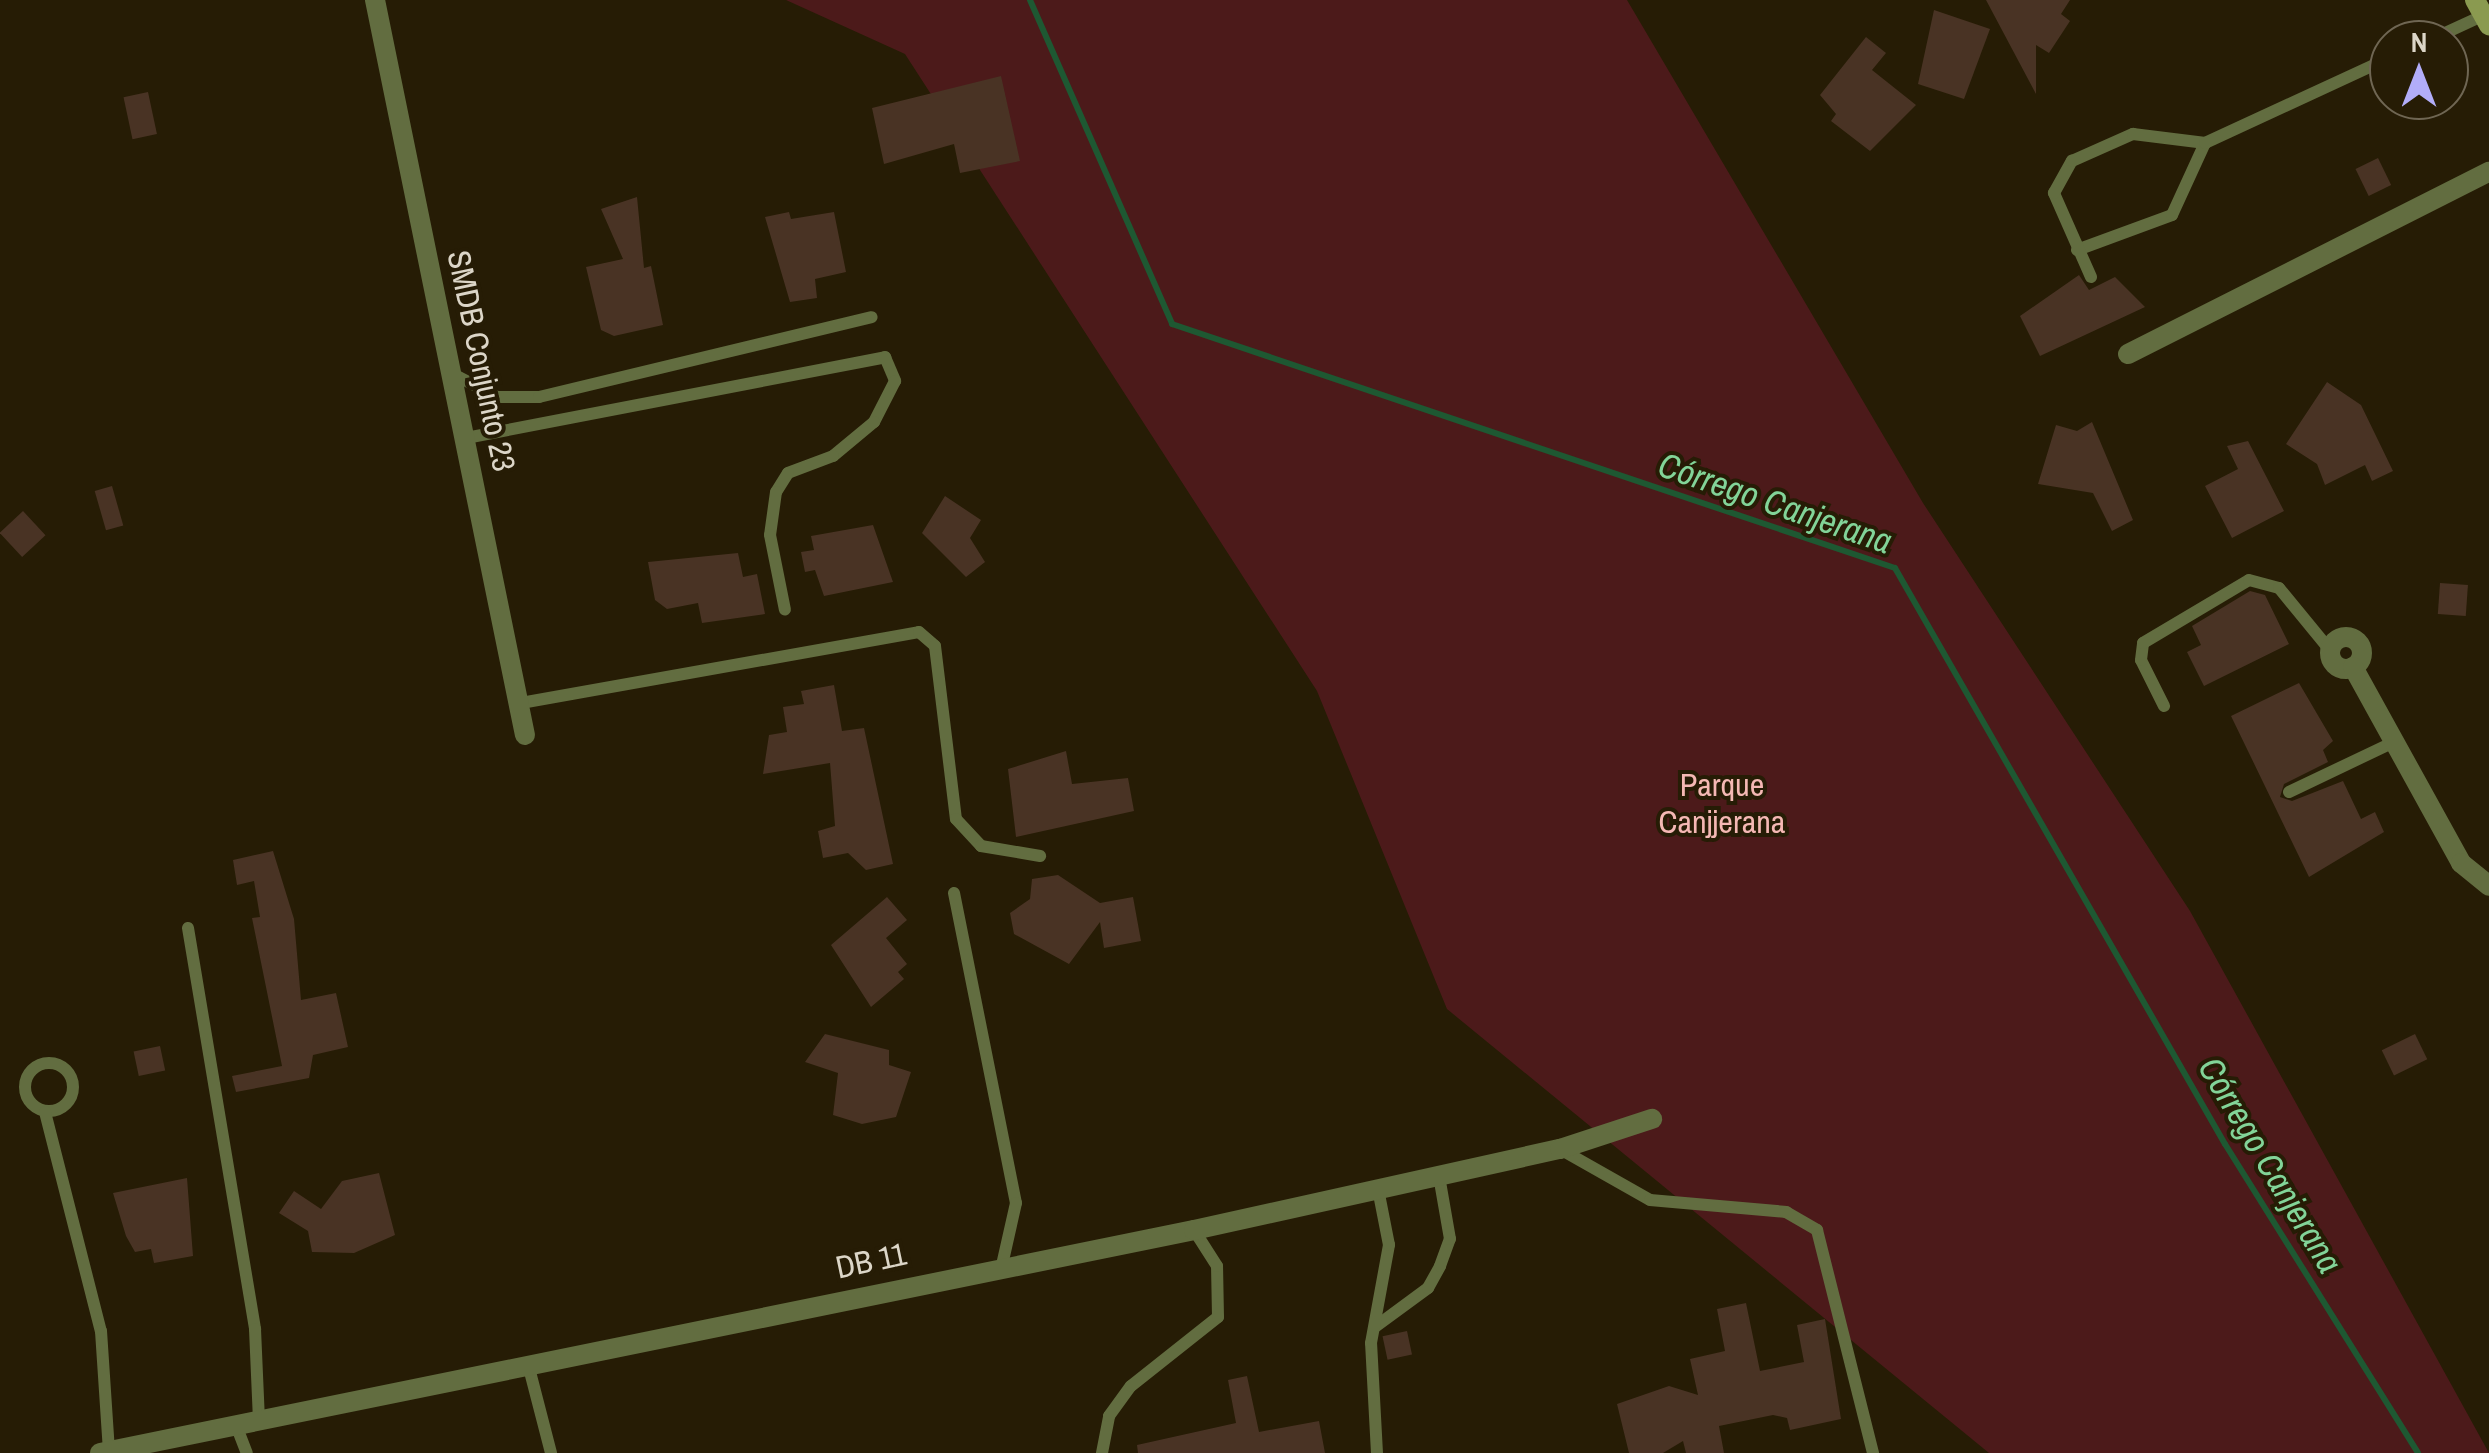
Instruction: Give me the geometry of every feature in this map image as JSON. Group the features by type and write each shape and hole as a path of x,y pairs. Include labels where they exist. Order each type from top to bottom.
{"street":[{"name":"SMDB Conjunto 23","path":"375,0 525,735"},
{"path":"2128,354 2489,172"},
{"path":"2330,650 2339,668 2354,668 2461,863 2489,886"},
{"name":"DB 11","path":"105,1452 1002,1265 1194,1230 1560,1149 1652,1119"}],"lane":[{"path":"2091,277 2056,206 2060,171 2134,134 2204,143 2369,67"},
{"path":"2076,250 2172,214 2204,143"},
{"path":"452,374 498,397 539,397 872,317"},
{"path":"466,438 884,357 894,380 874,422 833,456 788,473 776,492 770,535 785,610"},
{"path":"2164,706 2143,643 2249,580 2279,588 2330,650"},
{"path":"521,703 919,632 935,646 956,819 981,846 1040,856"},
{"path":"2290,792 2394,742"},
{"path":"954,893 1016,1203 1002,1265"},
{"path":"188,928 253,1313 259,1420"},
{"path":"45,1112 73,1095 62,1064 29,1071 30,1104 45,1112 101,1331 105,1452"},
{"path":"1560,1149 1650,1200 1786,1212 1817,1230 1873,1453"},
{"path":"1374,1327 1428,1288 1440,1266 1450,1239 1439,1176"},
{"path":"1377,1453 1374,1327 1389,1244 1378,1189"},
{"path":"1102,1453 1109,1416 1131,1386 1218,1317 1218,1266 1194,1230"},
{"path":"528,1364 551,1453"},
{"path":"236,1424 247,1453"}],"green space":[{"name":"Parque Canjjerana","path":"786,0 1627,0 1923,503 2190,911 2489,1453 1989,1453 1447,1009 1317,691 905,54"}],"building":[{"path":"1986,0 2070,0 2061,14 2070,21 2049,53 2036,45 2036,94"},
{"path":"1934,10 1990,29 1964,99 1918,84"},
{"path":"1866,37 1886,53 1872,70 1916,105 1870,151 1831,121 1836,114 1820,95"},
{"path":"1001,76 1020,161 960,173 954,144 884,164 872,108"},
{"path":"148,92 157,134 132,139 124,97"},
{"path":"2378,158 2391,185 2369,196 2356,169"},
{"path":"637,197 644,268 651,266 663,325 614,336 601,330 586,267 623,259 601,209"},
{"path":"789,212 791,219 834,212 846,272 815,279 817,298 790,302 765,217"},
{"path":"2079,275 2089,290 2115,277 2145,307 2040,356 2020,316"},
{"path":"2327,382 2361,405 2393,471 2372,481 2365,465 2325,485 2317,464 2286,444"},
{"path":"2092,422 2133,520 2112,531 2093,493 2038,484 2056,425 2077,431"},
{"path":"2248,441 2284,511 2232,538 2205,486 2238,469 2227,446"},
{"path":"112,486 123,525 106,530 95,491"},
{"path":"945,496 981,520 970,538 985,562 966,577 922,533"},
{"path":"23,511 46,535 22,557 0,532"},
{"path":"873,525 893,582 824,596 815,570 805,572 801,552 814,550 811,536"},
{"path":"738,553 743,577 757,574 765,614 702,623 698,603 667,609 655,600 648,562"},
{"path":"2440,583 2468,585 2466,616 2438,614"},
{"path":"2250,591 2265,595 2289,644 2204,686 2187,652 2201,645 2192,626"},
{"path":"2299,683 2333,741 2323,750 2328,762 2284,784 2280,797 2292,801 2343,781 2361,819 2375,812 2384,832 2309,877 2231,716"},
{"path":"834,685 842,731 864,728 893,864 866,870 848,853 823,858 818,831 835,826 830,763 763,774 769,735 787,732 783,707 804,704 801,691"},
{"path":"1066,751 1072,784 1128,778 1134,811 1016,837 1008,769"},
{"path":"273,851 294,919 301,1000 336,993 348,1047 313,1055 309,1078 236,1092 232,1076 282,1066 252,918 260,917 254,881 237,885 233,860"},
{"path":"1058,875 1100,903 1133,897 1141,941 1104,948 1100,922 1069,964 1014,934 1010,913 1030,899 1032,879"},
{"path":"887,897 907,920 886,938 907,964 898,972 904,979 871,1007 831,945"},
{"path":"825,1034 889,1050 889,1065 911,1072 896,1117 862,1124 833,1115 838,1073 805,1062"},
{"path":"2415,1034 2427,1059 2394,1075 2382,1050"},
{"path":"160,1046 165,1070 139,1076 134,1052"},
{"path":"379,1173 395,1235 354,1253 312,1252 308,1231 279,1213 294,1191 321,1209 342,1181"},
{"path":"187,1178 193,1256 154,1263 151,1249 135,1252 113,1193"},
{"path":"1746,1303 1760,1371 1804,1362 1797,1325 1825,1319 1841,1419 1790,1430 1787,1418 1773,1415 1719,1426 1724,1453 1686,1453 1683,1441 1663,1453 1629,1453 1617,1404 1669,1386 1698,1395 1690,1359 1725,1351 1717,1309"},
{"path":"1407,1331 1412,1354 1388,1360 1383,1336"},
{"path":"1247,1376 1259,1432 1319,1421 1325,1453 1138,1453 1137,1445 1236,1423 1228,1380"}],"waterway":[{"name":"Córrego Canjerana","path":"1030,0 1172,324 1895,568 2225,1144 2418,1453"}]}
